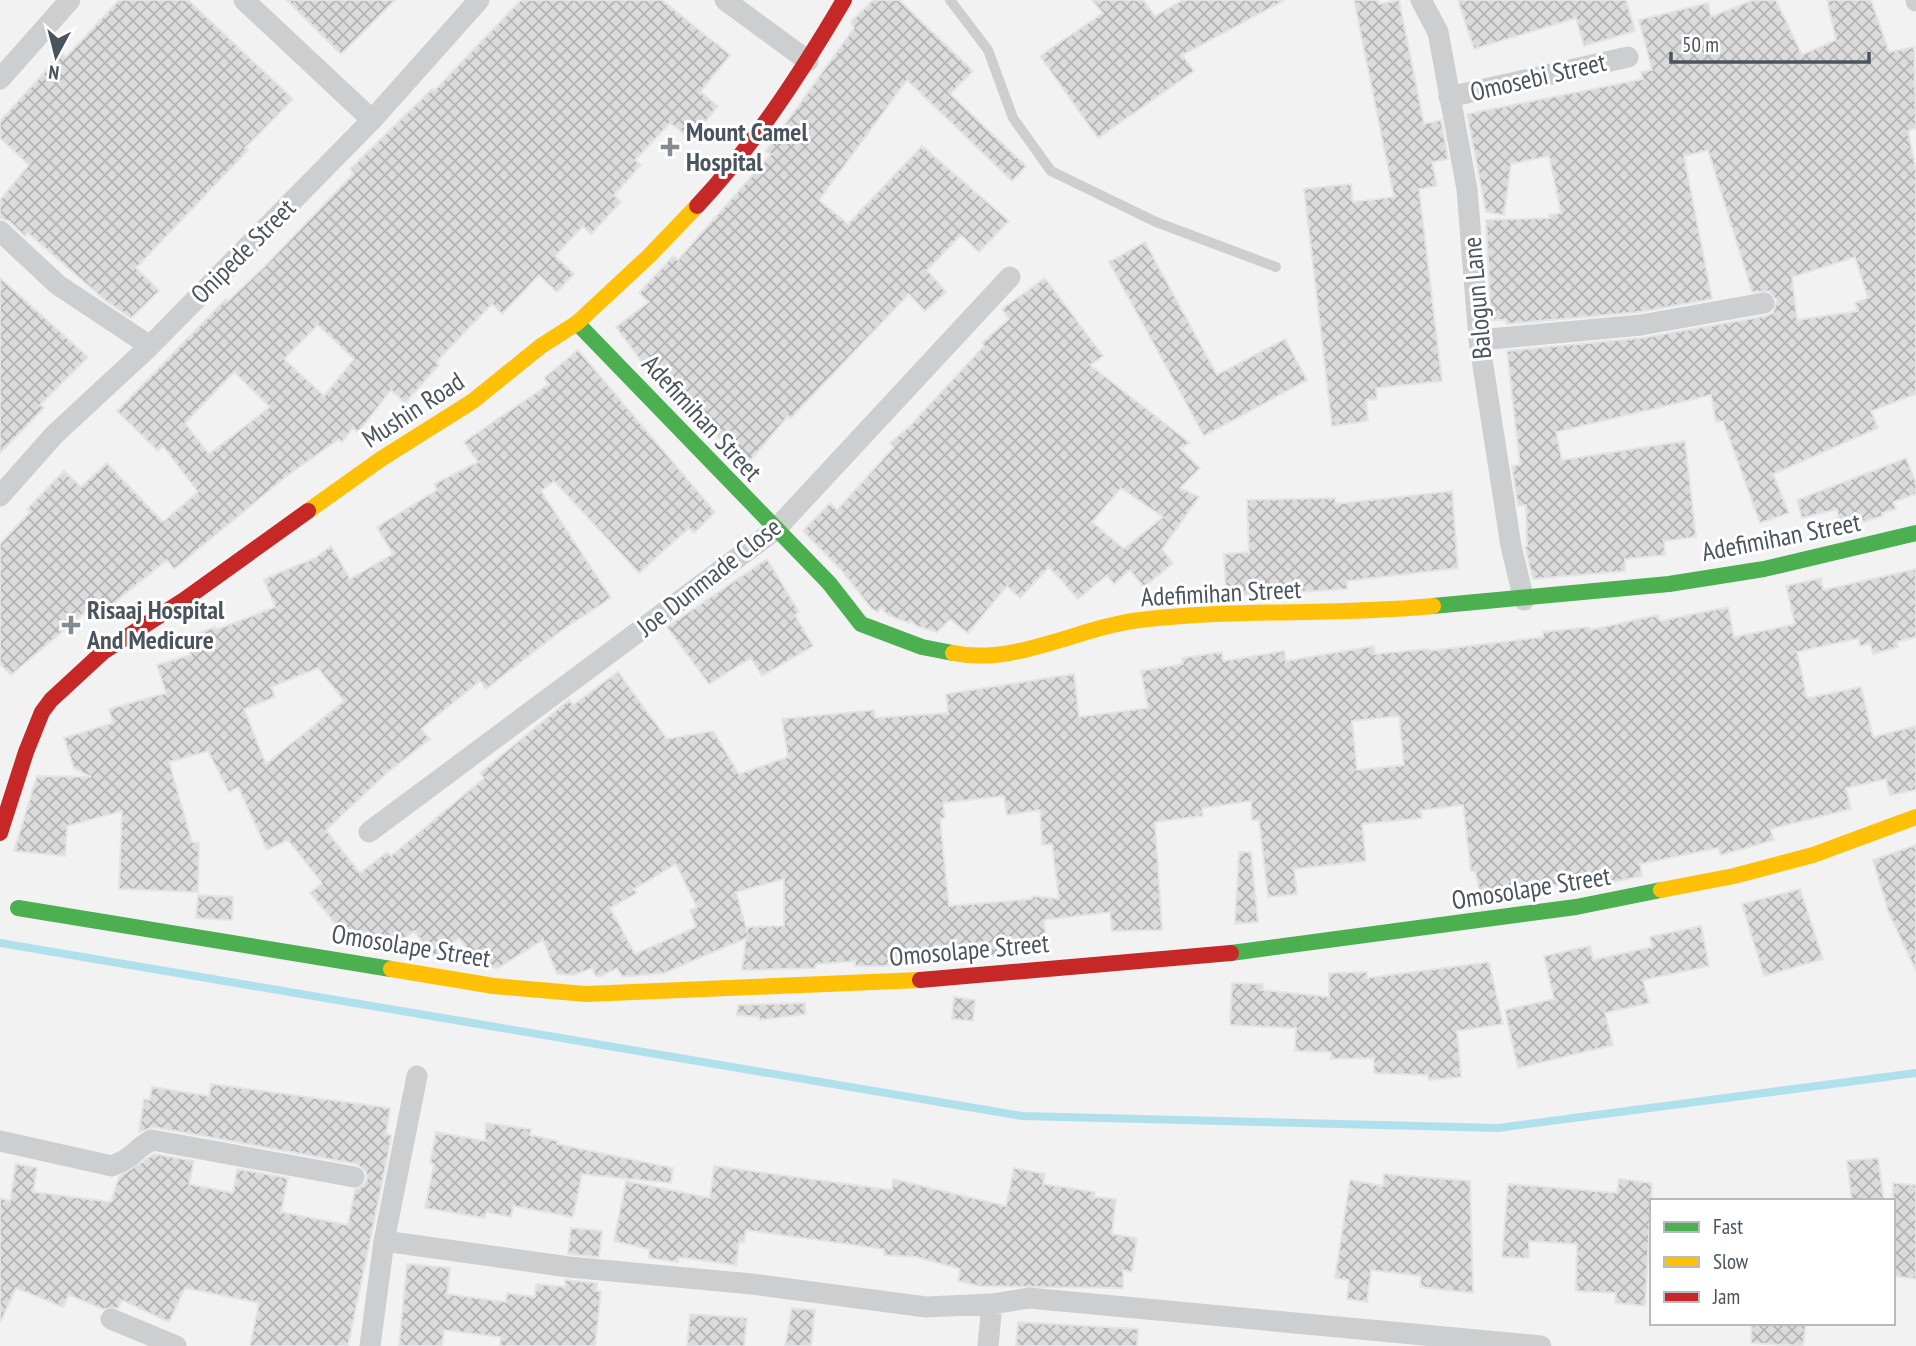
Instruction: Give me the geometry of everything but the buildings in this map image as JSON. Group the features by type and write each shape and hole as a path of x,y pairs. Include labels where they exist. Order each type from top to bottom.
{"street":[{"path":"0,79 70,0"},
{"path":"244,0 372,120"},
{"name":"Onipede Street","path":"0,496 54,435 150,346 372,120 479,0"},
{"path":"725,0 808,61"},
{"name":"Mushin Road","path":"0,833 42,712 103,652 184,600 381,458 473,401 541,346 577,323 649,256 705,197 755,136 808,61 844,0"},
{"name":"Balogun Lane","path":"1421,0 1437,32 1467,189 1479,340 1511,546 1524,600"},
{"name":"Omosebi Street","path":"1449,97 1628,57"},
{"path":"0,231 58,285 150,346"},
{"name":"Joe Dunmade Close","path":"369,832 775,530 1010,277"},
{"path":"1479,340 1641,325 1763,303"},
{"name":"Adefimihan Street","path":"577,323 829,583 861,624 922,648 967,656 1017,650 1137,620 1216,612 1363,613 1524,600 1669,584 1764,569 1916,533"},
{"name":"Omosolape Street","path":"18,908 114,926 299,953 406,974 541,989 645,994 676,990 885,983 1121,961 1187,959 1577,907 1734,876 1813,855 1916,817"},
{"path":"370,1346 384,1241 417,1076"},
{"path":"0,1141 112,1166 130,1160 140,1146 152,1140 354,1177"},
{"path":"384,1241 569,1267 752,1284 926,1307 992,1304 1029,1298 1541,1346"},
{"path":"988,1346 992,1304"},
{"path":"111,1319 176,1346"}],"lane":[{"path":"950,0 988,50 1013,118 1051,171 1156,222 1276,267"}],"waterway":[{"path":"0,943 1022,1116 1498,1128 1916,1073"}],"traffic: fast":[{"path":"577,323 829,583 861,624 922,647 953,653"},
{"path":"1433,606 1669,584 1764,569 1916,533"},
{"path":"1231,953 1576,907 1661,890"},
{"path":"18,908 391,969"}],"traffic: slow":[{"path":"308,511 381,459 473,401 541,346 577,323 649,256 697,206"},
{"path":"953,653 976,656 1000,654 1117,624 1176,616 1360,611 1433,606"},
{"path":"1661,890 1734,876 1813,855 1916,817"},
{"path":"391,969 494,986 586,994 920,980"}],"traffic: jam":[{"path":"697,206 738,158 776,107 844,0"},
{"path":"0,833 26,752 42,712 51,700 103,652 184,600 308,511"},
{"path":"920,980 1231,953"}],"place":[{"name":"Mount Camel Hospital","path":"670,147"},
{"name":"Risaaj Hospital And Medicure","path":"71,625"}]}
